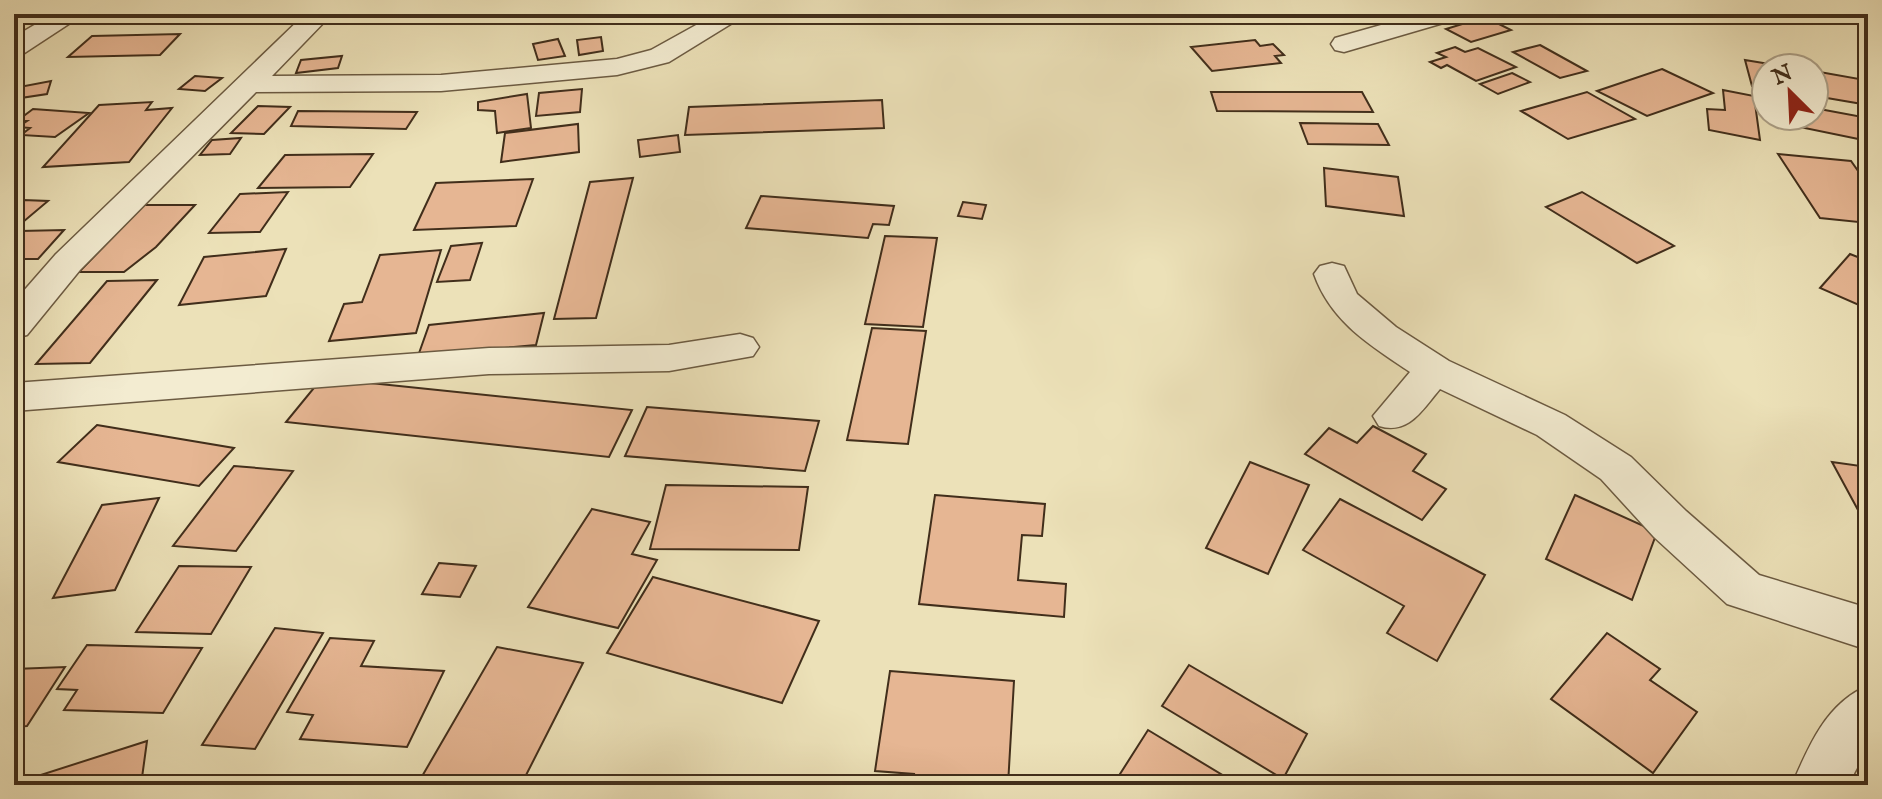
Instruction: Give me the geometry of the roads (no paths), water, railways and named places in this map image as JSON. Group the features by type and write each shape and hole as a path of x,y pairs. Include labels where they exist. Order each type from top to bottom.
{"street":[{"path":"14,48 71,14"},
{"path":"14,326 68,262 167,161 252,84 276,54 319,14"},
{"path":"252,84 441,83 617,67 660,56 734,14"},
{"path":"1344,44 1448,14"},
{"path":"1332,274 1341,299 1383,336 1435,370 1551,425 1616,468 1670,524 1744,590 1868,629"},
{"path":"14,397 489,361 669,358 740,347"},
{"path":"1393,416 1435,370"},
{"path":"1819,785 1853,723 1868,710"}]}
